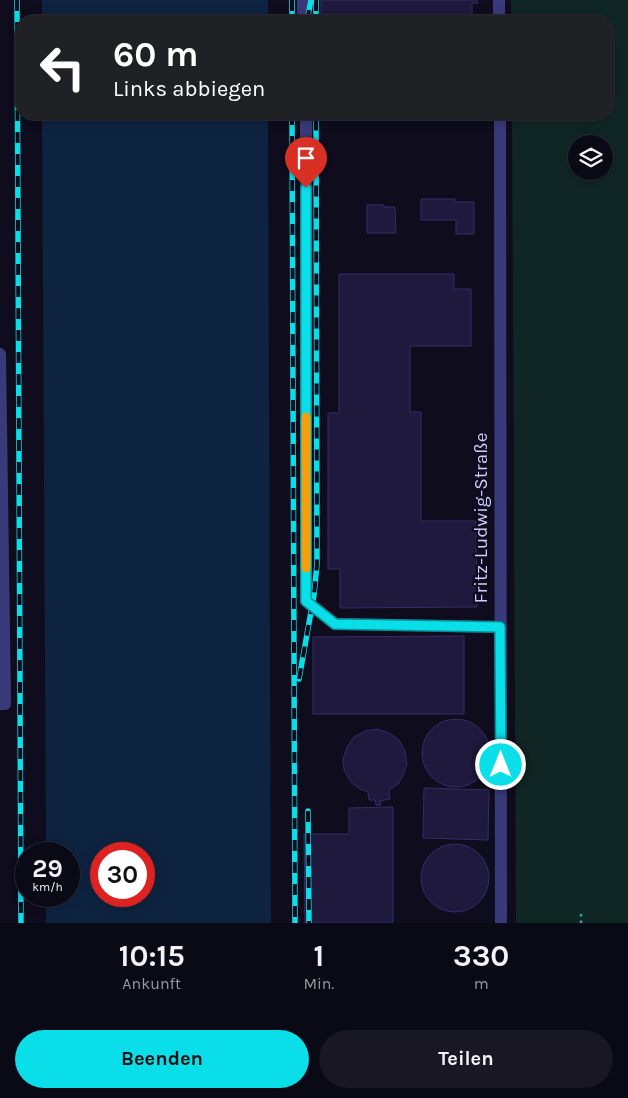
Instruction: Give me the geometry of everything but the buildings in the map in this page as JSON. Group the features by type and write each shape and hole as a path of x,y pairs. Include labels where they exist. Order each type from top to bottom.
{"street":[{"path":"303,0 303,15"},
{"path":"499,0 499,15"},
{"path":"306,120 306,601 335,624 500,627"},
{"name":"Fritz-Ludwig-Straße","path":"500,120 501,923"},
{"path":"0,354 5,704 0,704"}],"path":[{"path":"581,913 581,923"}],"green space":[{"path":"511,0 628,0 628,923 516,923 512,120 614,120 614,15 511,15"}],"water":[{"path":"42,0 268,0 268,15 42,15"},
{"path":"42,120 268,120 271,923 46,923 46,907 80,907 80,842 46,842"}],"railway":[{"path":"17,0 17,15"},
{"path":"292,0 292,15"},
{"path":"308,15 311,0"},
{"path":"316,0 316,15"},
{"path":"18,120 21,923"},
{"path":"292,120 295,923"},
{"path":"299,679 314,595 317,564 316,120"},
{"path":"308,811 309,923"}],"slow traffic":[{"path":"306,417 306,568"}],"route":[{"path":"306,188 306,601 335,624 500,627 501,765"}]}
